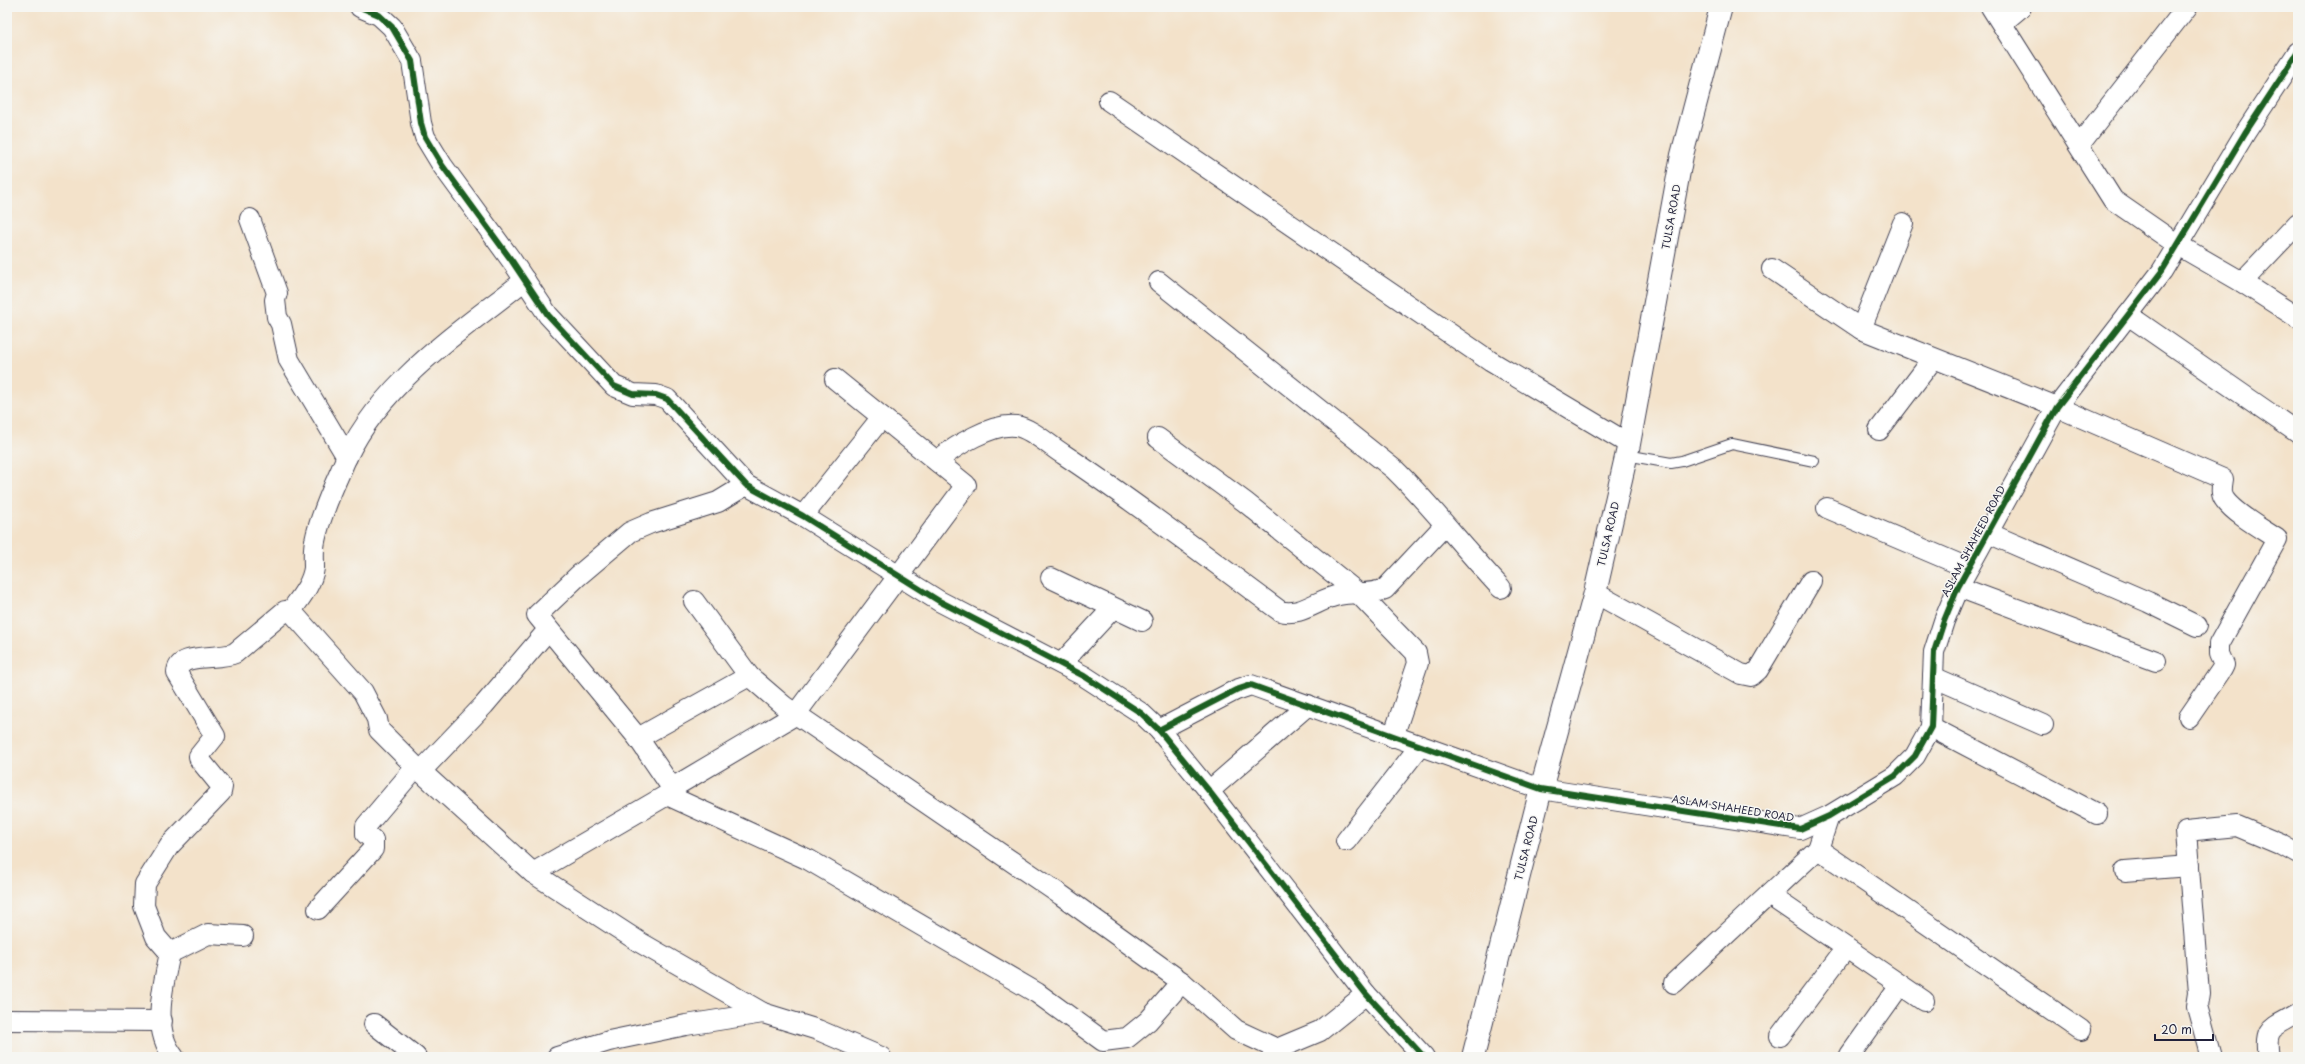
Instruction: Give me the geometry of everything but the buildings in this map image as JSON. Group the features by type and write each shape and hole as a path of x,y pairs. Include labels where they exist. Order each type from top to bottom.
{"main road":[{"name":"TULSA ROAD","path":"1473,1057 1542,789 1595,593 1627,450 1682,155 1722,7"}],"street":[{"path":"360,7 379,15 392,27 412,62 420,124 425,137 442,165 525,280 548,315 614,386 633,394 656,395 667,399 746,485 803,516 939,601 1061,664 1115,694 1159,730 1209,791 1366,994 1424,1057"},
{"path":"2021,7 1996,15 2113,200 2178,245 2242,282 2298,318"},
{"path":"2079,145 2187,7"},
{"name":"ASLAM SHAHEED ROAD","path":"1159,730 1236,690 1251,685 1542,789 1800,829 1829,816 1895,776 1916,756 1931,727 1934,652 1944,621 1958,587 1968,568 2057,407 2162,271 2245,133 2298,52"},
{"path":"1109,102 1490,361 1627,450"},
{"path":"250,219 277,293 275,300 277,317 281,324 289,360 347,457"},
{"path":"1861,329 1903,223"},
{"path":"2242,282 2298,223"},
{"path":"1772,269 1861,329 1932,359 2057,407 2223,479 2221,487 2224,499 2231,507 2277,539 2219,644 2219,654 2224,665 2189,717"},
{"path":"170,953 156,937 144,906 145,884 169,846 221,792 222,787 200,760 199,756 215,736 177,673 177,667 181,662 188,659 226,657 235,652 285,612 291,611 306,590 314,570 315,541 347,457 359,436 394,388 415,368 525,280"},
{"path":"1159,282 1395,470 1416,491 1444,526 1501,588"},
{"path":"2128,315 2298,433"},
{"path":"1879,430 1932,359"},
{"path":"533,873 795,715 966,485 835,379"},
{"path":"803,516 882,417"},
{"path":"937,461 955,447 998,427 1017,426 1038,437 1092,473 1280,612 1288,614 1297,612 1333,597 1358,593 1374,594 1385,589 1444,526"},
{"path":"1158,438 1244,502 1358,593 1416,653 1418,663 1393,737"},
{"path":"746,485 718,502 651,523 630,532 578,576 537,614 548,630 638,738 669,791 809,860 1037,993 1104,1049 1127,1038 1148,1021 1182,982"},
{"path":"1827,508 1968,568"},
{"path":"1988,533 2148,602 2196,626"},
{"path":"1051,578 1142,621"},
{"path":"1595,593 1741,674 1751,676 1758,670 1811,580"},
{"path":"1958,587 2156,661"},
{"path":"694,601 750,676 795,715 1015,863 1182,982 1236,1030 1277,1049 1320,1031 1366,994"},
{"path":"1061,664 1114,608"},
{"path":"291,611 363,692 377,719 379,730 419,769 533,873 641,943 763,1013 818,1030 870,1054"},
{"path":"318,909 373,849 373,840 366,834 366,826 419,769 484,705 548,630"},
{"path":"638,738 750,676"},
{"path":"1933,676 2043,725"},
{"path":"1209,791 1308,705"},
{"path":"1931,727 2097,814"},
{"path":"1346,841 1420,746"},
{"path":"1674,983 1818,849 1829,816"},
{"path":"2211,1057 2198,1006 2199,993 2186,831 2237,826 2282,845 2298,854"},
{"path":"1818,849 2081,1030"},
{"path":"2125,871 2189,866"},
{"path":"1769,895 1924,1001"},
{"path":"170,953 208,934 243,936"},
{"path":"1780,1036 1846,948"},
{"path":"170,953 161,999 162,1036 174,1057"},
{"path":"1850,1055 1900,985"},
{"path":"557,1057 609,1041 686,1024 763,1013"},
{"path":"2269,1057 2266,1039 2268,1032 2298,1013"},
{"path":"7,1020 162,1021"},
{"path":"374,1024 416,1057"}],"lane":[{"path":"1627,450 1671,463 1690,459 1732,444 1814,461"}],"cycle path":[{"path":"360,7 379,15 392,27 412,61 421,123 425,137 442,165 512,261 548,315 614,386 633,394 656,395 667,399 746,485 803,516 939,601 1084,676 1141,713 1159,730 1209,791 1366,994 1424,1057"},
{"path":"1159,730 1236,690 1251,685 1541,789 1800,829 1829,816 1895,776 1915,756 1931,727 1934,652 1944,621 1958,587 2057,407 2162,271 2245,133 2298,52"}]}
